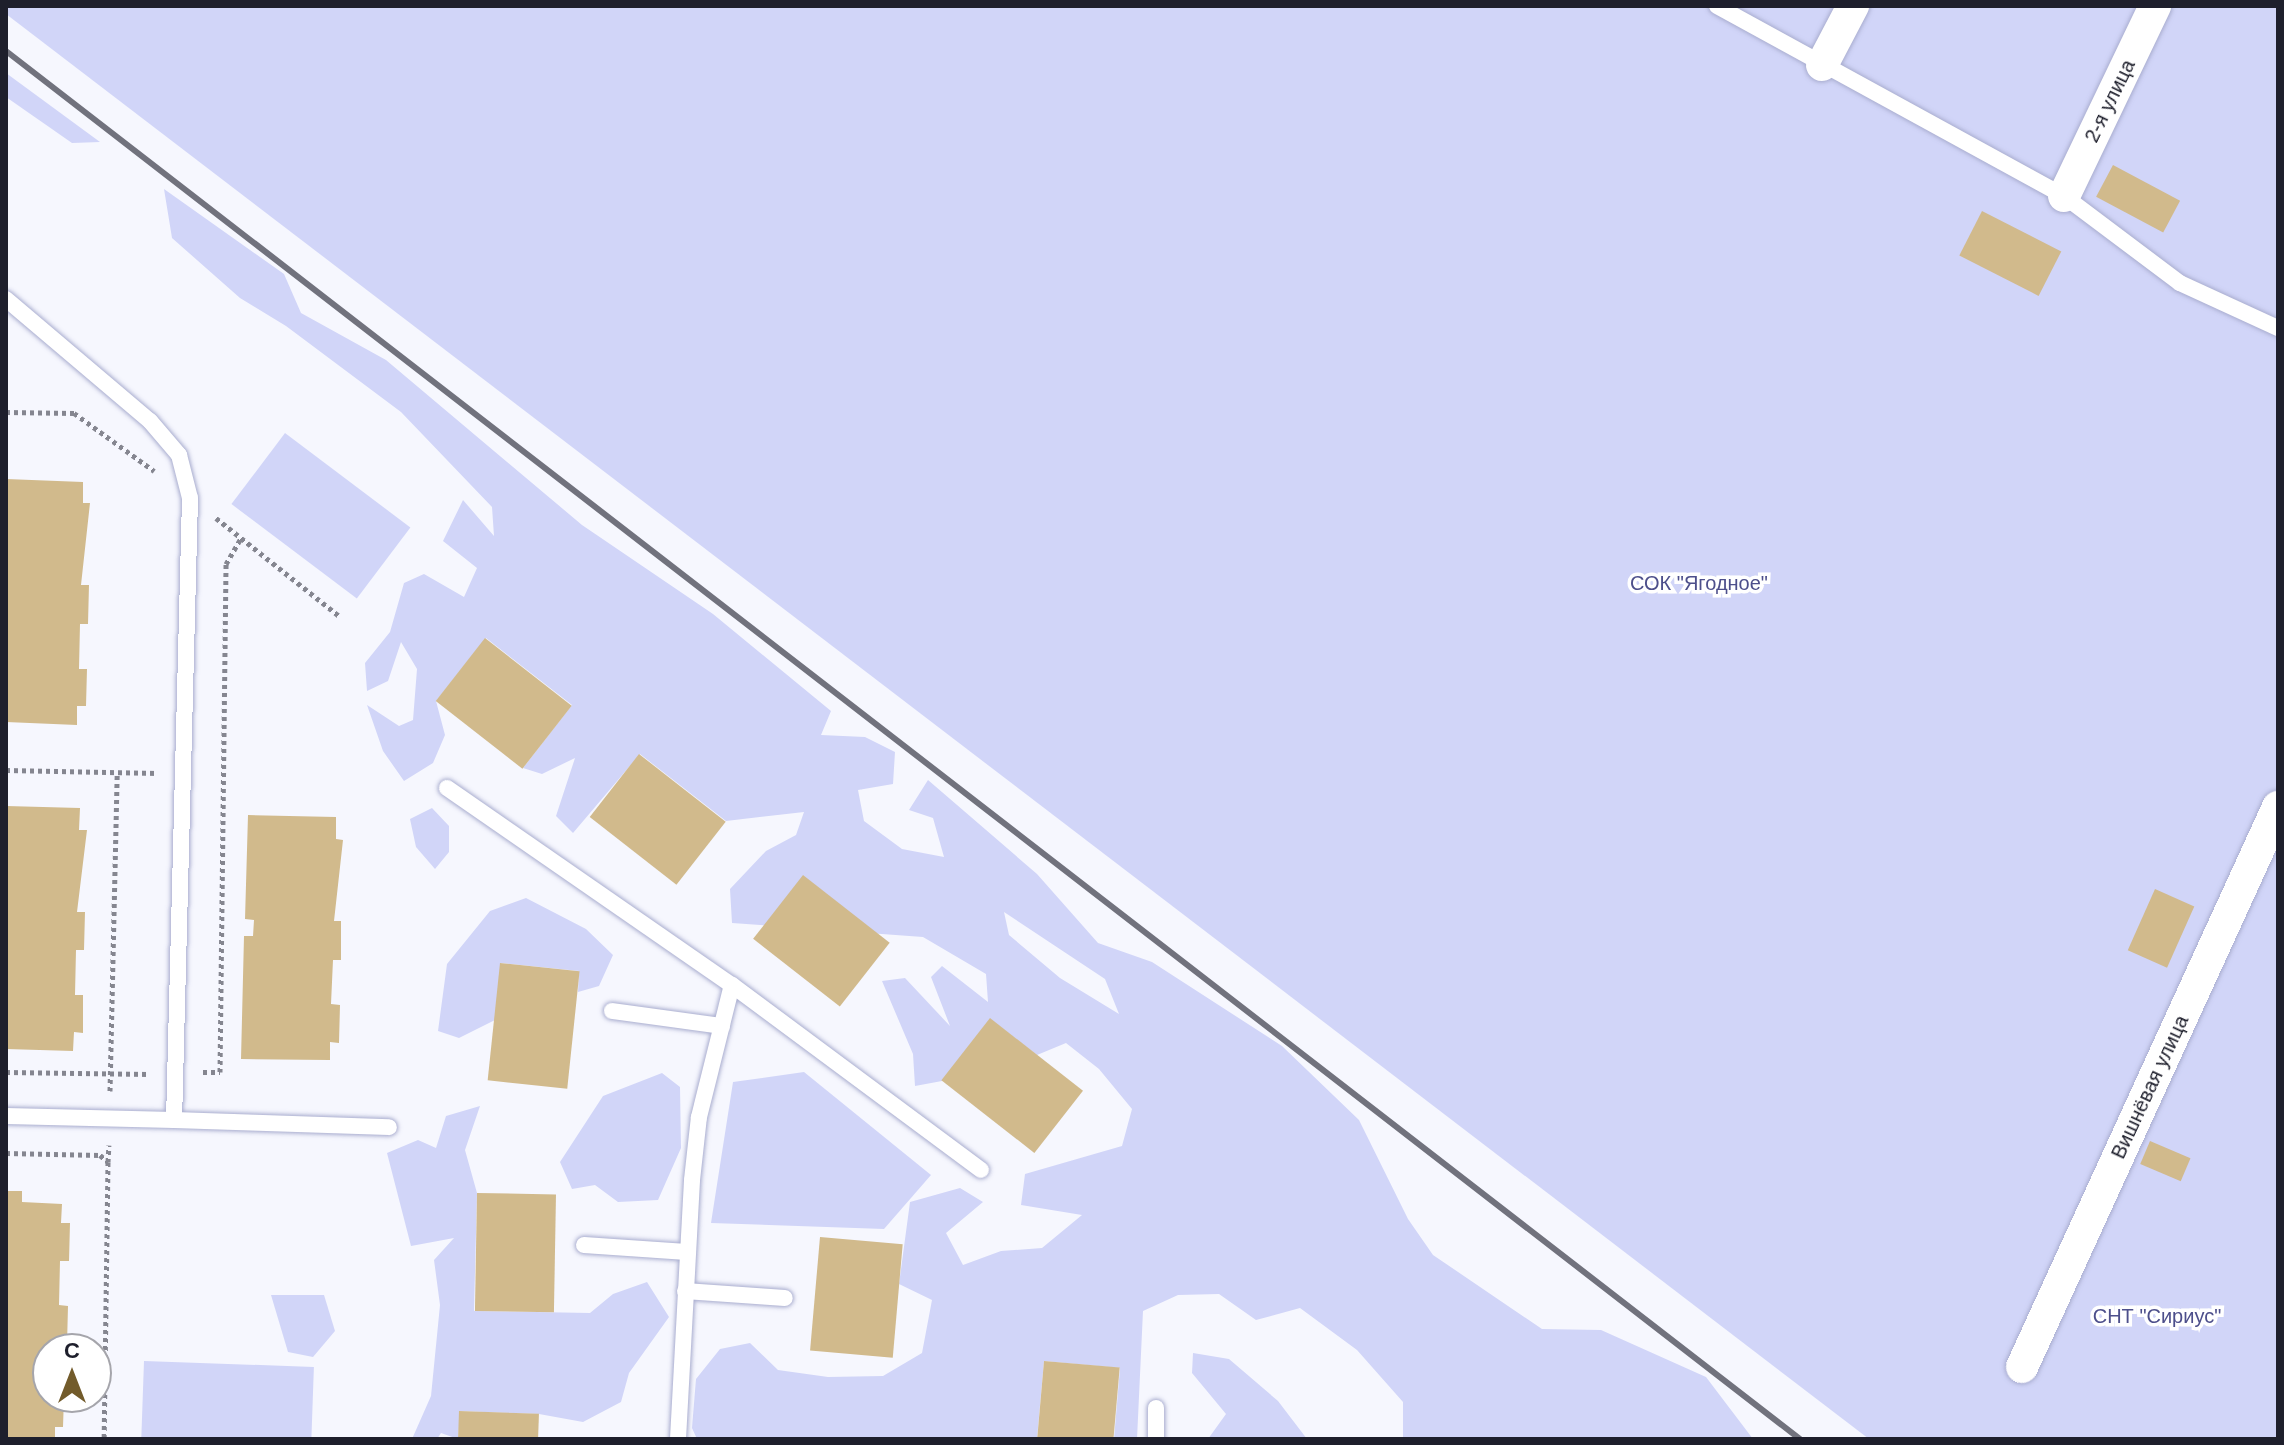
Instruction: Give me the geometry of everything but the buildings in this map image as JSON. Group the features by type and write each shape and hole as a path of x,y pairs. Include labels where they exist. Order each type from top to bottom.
{"street":[{"path":"1822,65 1853,6"},
{"name":"2-я улица","path":"2064,196 2155,6"},
{"name":"Вишнёвая улица","path":"2022,1367 2278,807"}],"lane":[{"path":"1717,6 2064,196 2180,283 2278,328"},
{"path":"6,299 150,421 179,455 190,498 174,1120"},
{"path":"447,788 732,985 981,1170"},
{"path":"678,1439 687,1252 699,1117 732,985"},
{"path":"612,1011 722,1026"},
{"path":"6,1116 389,1127"},
{"path":"584,1245 687,1252"},
{"path":"685,1291 785,1298"},
{"path":"1156,1408 1156,1439"}],"path":[{"path":"6,770 183,774"},
{"path":"104,1439 117,772"},
{"path":"6,1153 100,1155 108,1162"}],"green space":[{"name":"СОК \"Ягодное\"","path":"6,6 2278,6 2278,1439 1869,1439 6,14"},
{"path":"6,73 100,142 72,143 6,97"},
{"path":"164,189 284,274 301,313 386,360 582,525 713,614 831,711 821,735 865,737 895,752 893,784 858,790 864,821 902,849 944,857 933,818 909,810 928,780 1037,874 1098,943 1152,962 1282,1046 1359,1120 1408,1219 1433,1255 1542,1329 1601,1330 1706,1377 1753,1439 1403,1439 1403,1402 1357,1350 1300,1308 1256,1320 1219,1294 1178,1295 1143,1311 1137,1439 1114,1439 1120,1368 1044,1361 1037,1439 697,1439 692,1428 696,1379 720,1349 750,1343 778,1370 828,1377 883,1376 922,1353 932,1300 899,1284 910,1202 960,1188 983,1202 946,1233 963,1265 1001,1251 1042,1248 1082,1215 1021,1205 1025,1174 1122,1146 1132,1109 1099,1069 1066,1043 1037,1055 990,1019 942,1081 915,1086 913,1054 882,981 905,978 950,1026 931,977 942,966 988,1002 986,974 923,937 732,923 730,889 766,851 796,835 804,812 726,821 640,754 573,833 556,816 575,758 542,774 523,768 572,705 486,638 436,701 445,735 433,763 404,781 383,751 367,705 399,726 413,720 417,669 401,642 388,681 367,691 365,663 390,632 404,583 424,574 464,597 477,568 443,541 463,500 494,536 492,507 401,412 286,326 240,298 172,238","holes":["1004,912 1105,979 1119,1014 1060,978 1009,935"]},
{"path":"285,433 410,527 357,599 231,504"},
{"path":"432,808 449,826 449,852 435,869 416,847 410,819"},
{"path":"526,898 586,929 613,955 599,986 578,992 579,971 501,963 495,1020 459,1038 438,1031 447,964 490,911"},
{"path":"804,1072 931,1175 884,1229 711,1223 733,1082"},
{"path":"662,1073 680,1087 681,1148 658,1200 618,1202 595,1185 572,1189 560,1162 603,1096"},
{"path":"480,1106 465,1150 477,1193 474,1311 590,1313 613,1294 647,1282 669,1317 629,1373 621,1402 583,1422 539,1414 460,1411 458,1439 441,1433 437,1439 412,1439 431,1396 440,1305 434,1260 454,1238 411,1246 387,1153 418,1140 436,1148 446,1116"},
{"path":"271,1295 324,1295 335,1331 313,1357 288,1352"},
{"path":"1193,1353 1229,1359 1278,1401 1307,1439 1208,1439 1226,1414 1192,1373"},
{"path":"144,1361 314,1367 311,1439 141,1439"}],"railway":[{"path":"6,51 1800,1439"}],"park label":[{"name":"СНТ \"Сириус\"","path":"2157,1316"}]}
